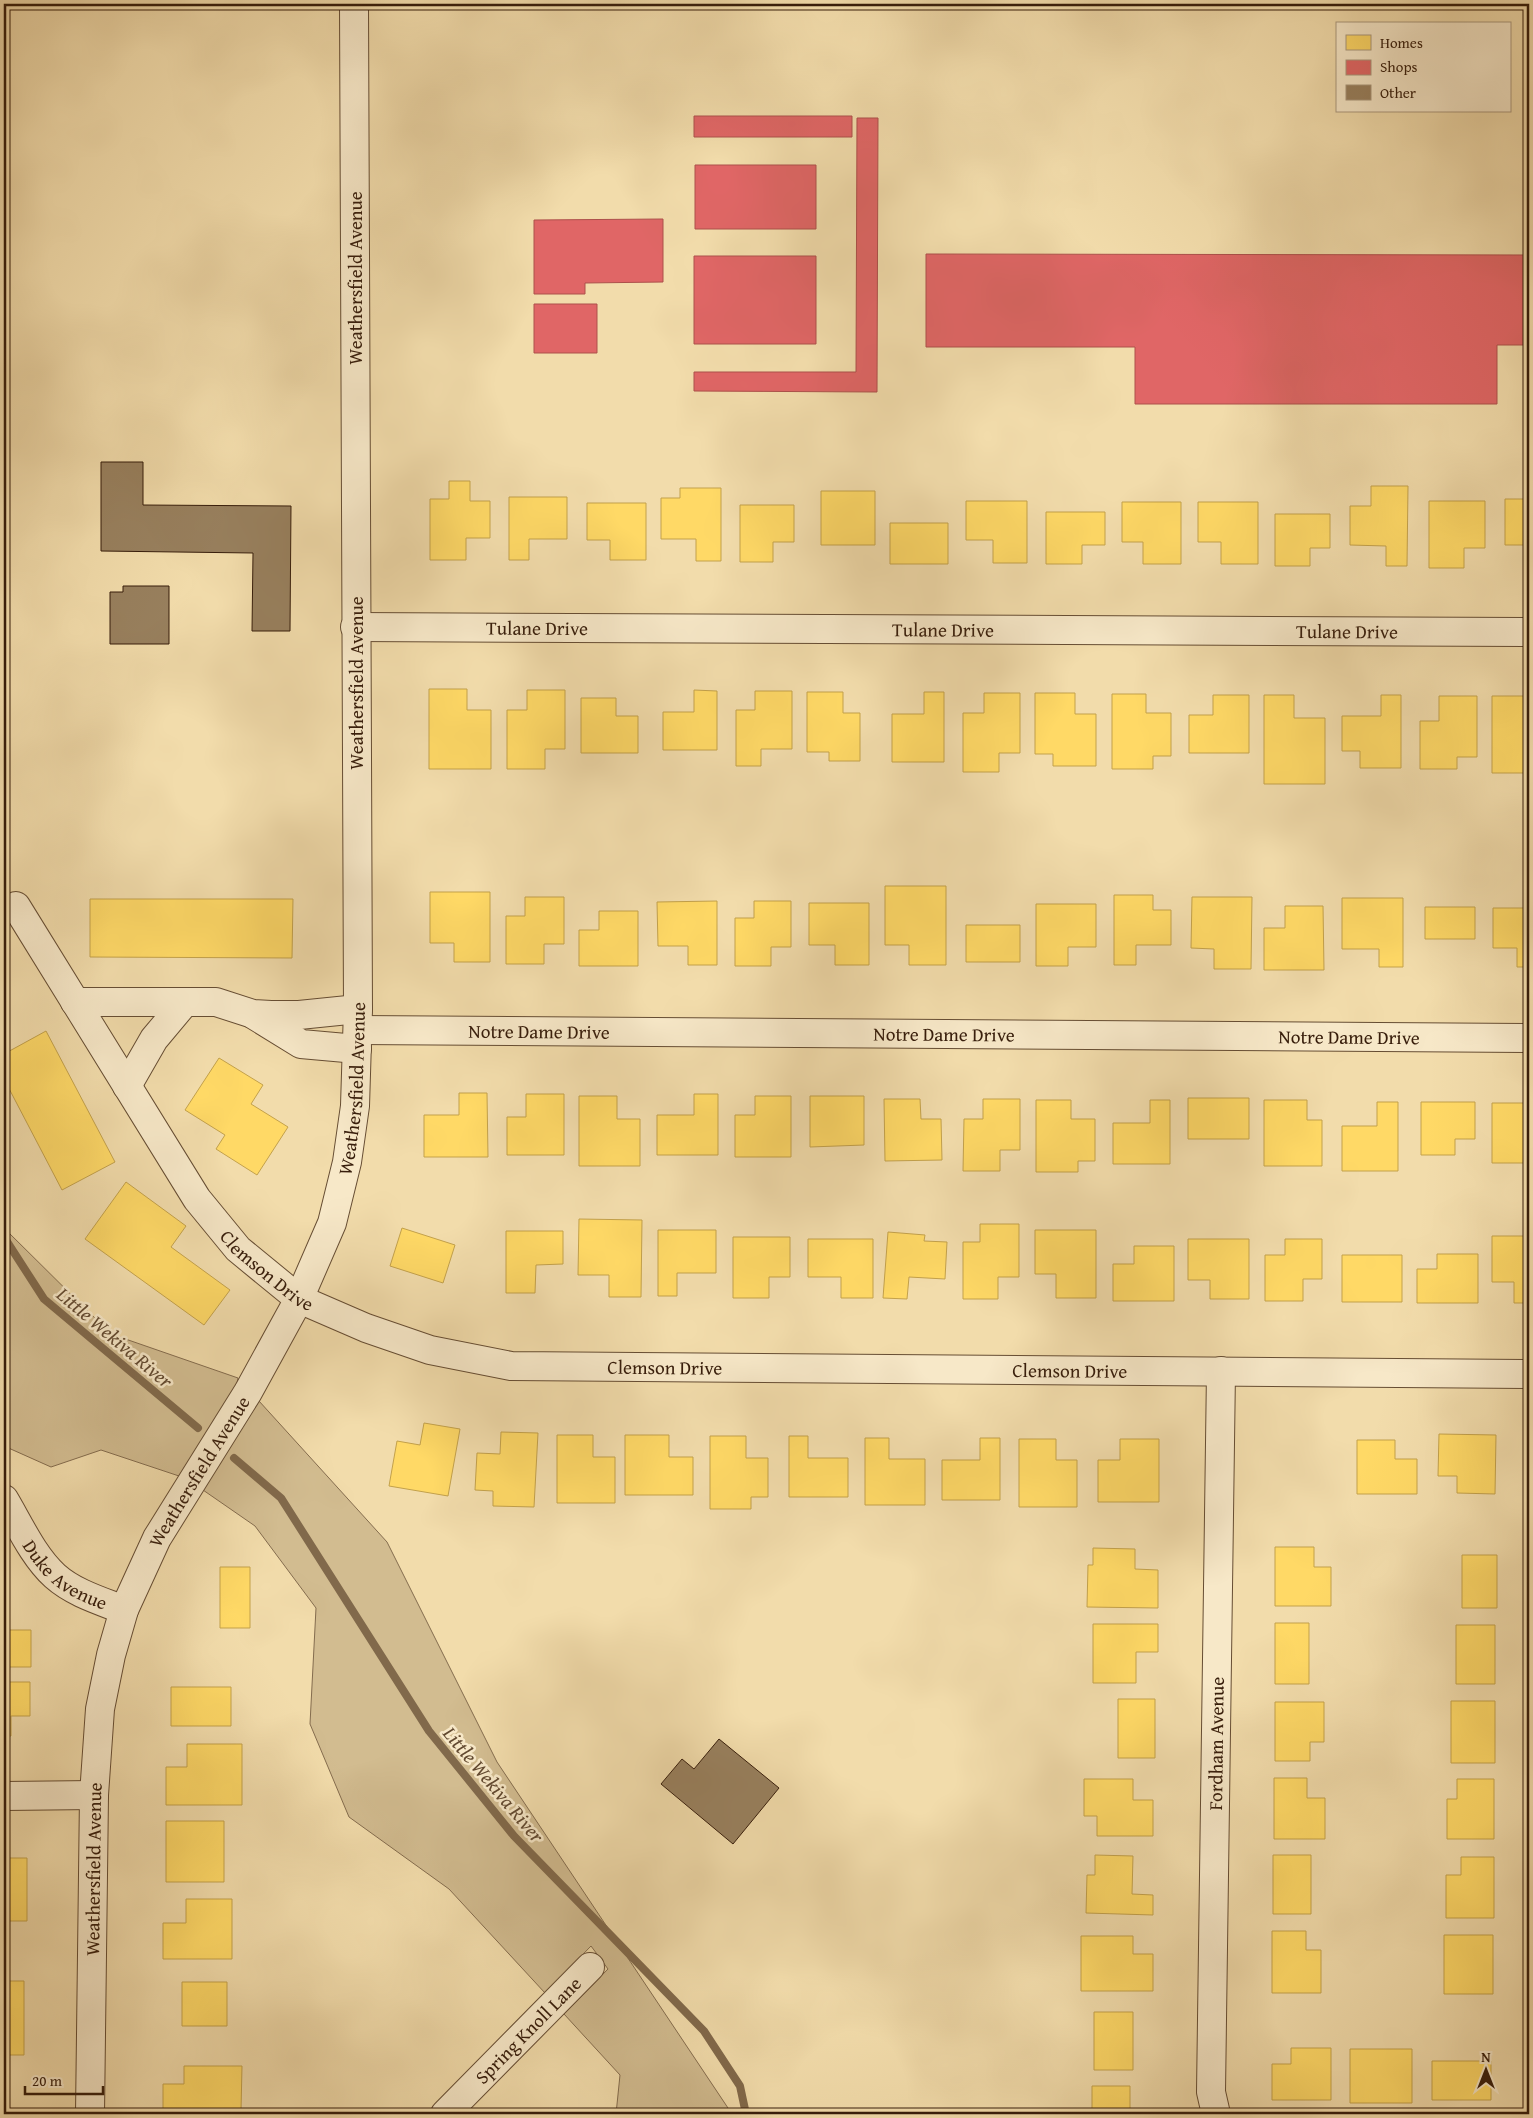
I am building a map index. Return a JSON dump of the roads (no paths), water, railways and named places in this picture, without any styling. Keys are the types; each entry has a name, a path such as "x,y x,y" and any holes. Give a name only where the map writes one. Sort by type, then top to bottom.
{"street":[{"name":"Weathersfield Avenue","path":"90,2114 94,1795 100,1709 111,1654 124,1610 157,1538 248,1392 299,1300 332,1223 347,1162 355,1106 358,1029 354,4"},
{"name":"Tulane Drive","path":"355,627 1529,632"},
{"name":"Clemson Drive","path":"16,906 196,1199 238,1248 299,1300 366,1328 430,1350 511,1366 1529,1374"},
{"name":"Notre Dame Drive","path":"75,1002 216,1002 252,1014 301,1044 358,1029"},
{"path":"127,1086 154,1040 185,1002"},
{"name":"Notre Dame Drive","path":"252,1014 299,1015 358,1029 1529,1038"},
{"name":"Fordham Avenue","path":"1216,2114 1211,2092 1220,1371"},
{"name":"Duke Avenue","path":"4,1499 37,1554 55,1576 79,1592 124,1610"},
{"path":"4,1796 94,1795"},
{"name":"Spring Knoll Lane","path":"446,2114 590,1967"}],"waterway":[{"name":"Little Wekiva River","path":"4,1237 44,1299 198,1428"},
{"name":"Little Wekiva River","path":"234,1458 281,1498 429,1731 514,1836 704,2031 740,2086 746,2114"}]}
